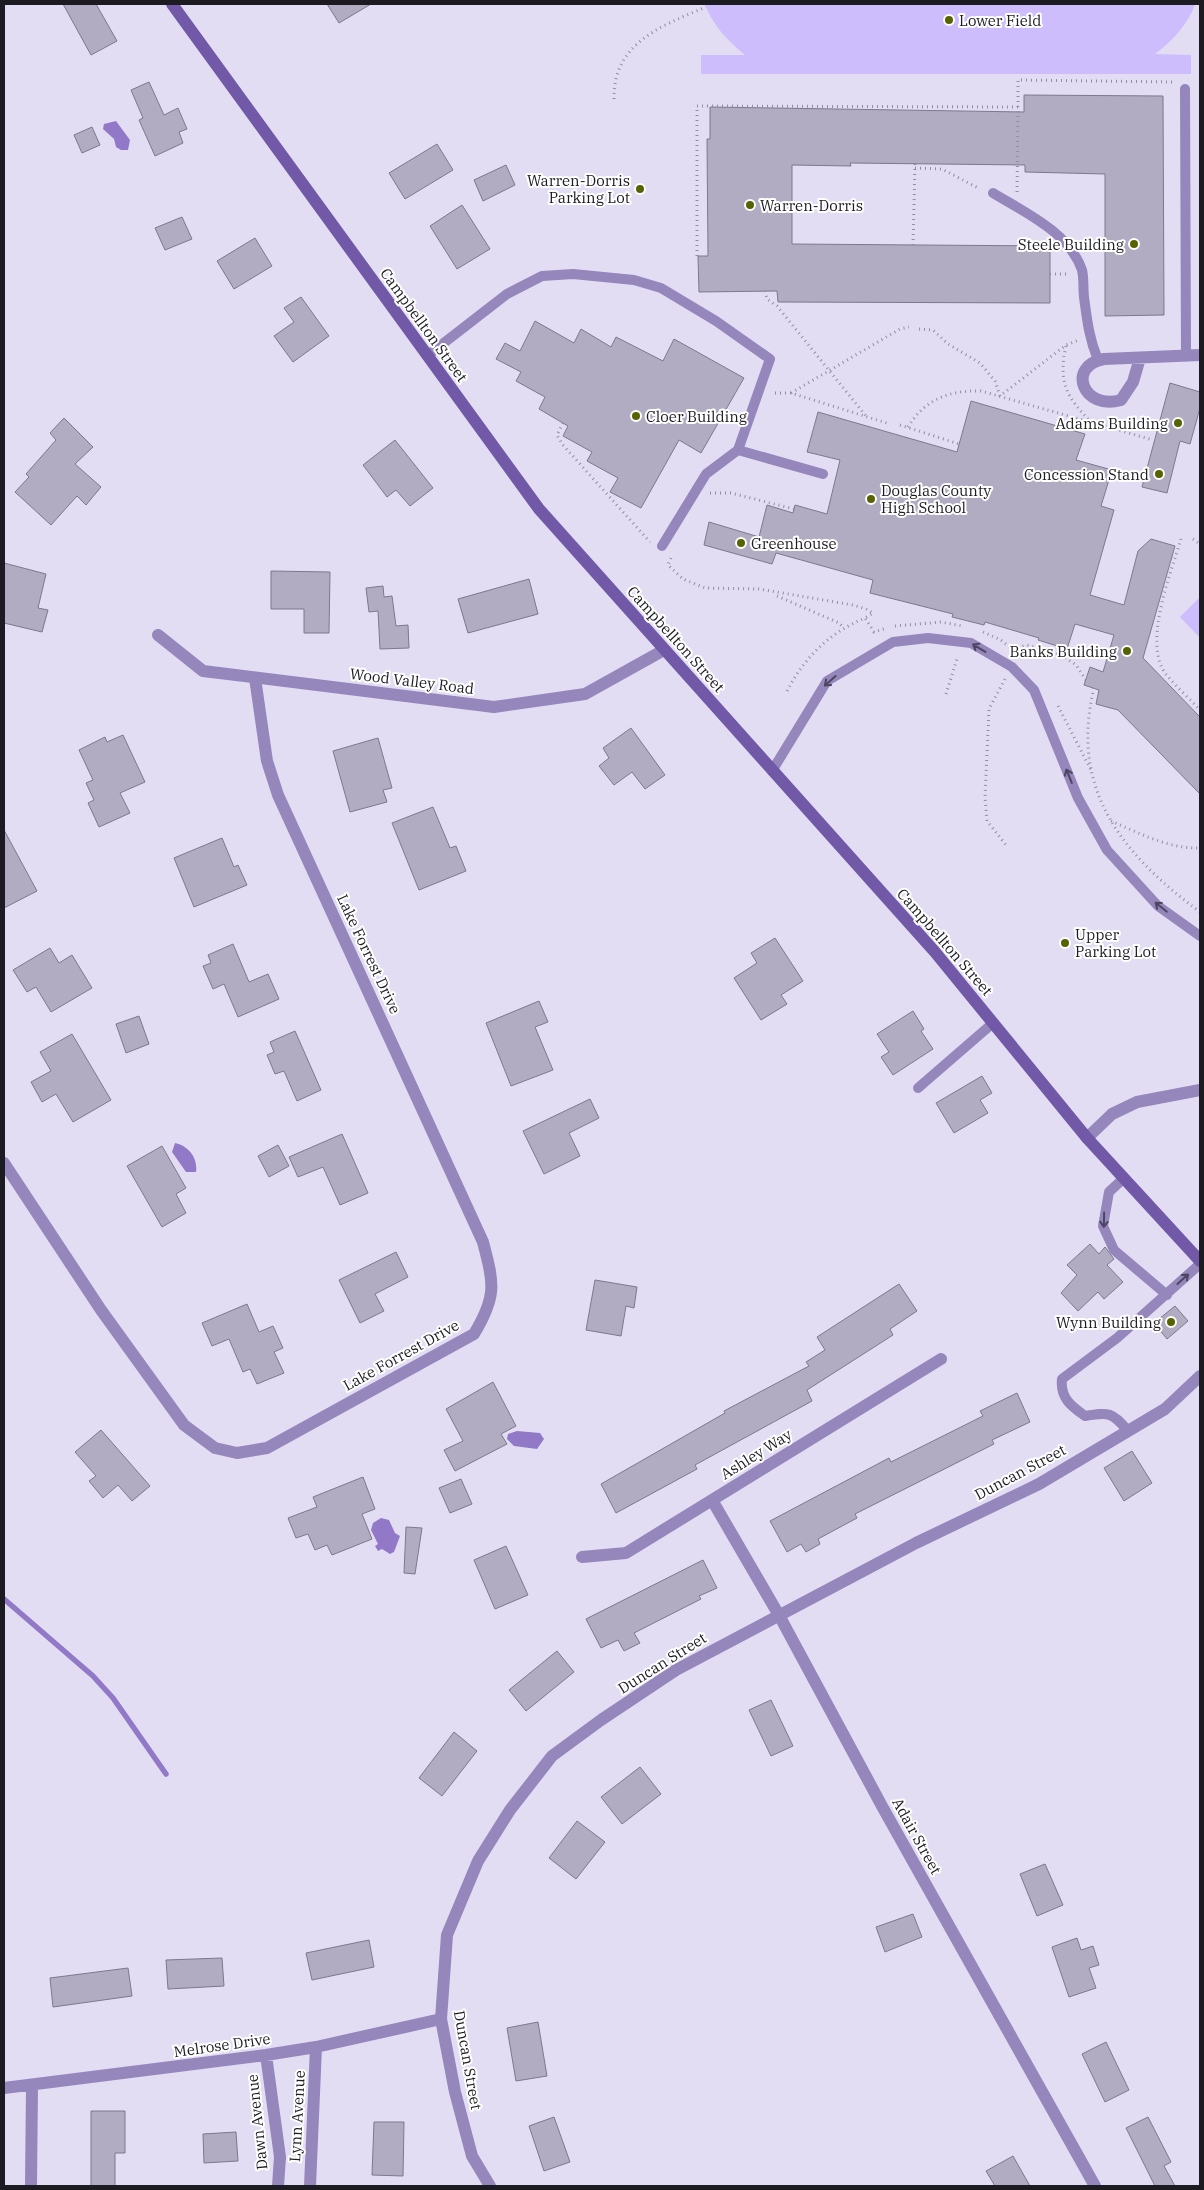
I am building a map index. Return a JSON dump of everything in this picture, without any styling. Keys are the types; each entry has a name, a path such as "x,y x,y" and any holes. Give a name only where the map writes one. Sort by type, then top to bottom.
{"main road":[{"name":"Campbellton Street","path":"172,4 539,510 934,952 1087,1138 1200,1262"}],"street":[{"path":"1140,358 1127,393 1121,400 1103,403 1091,397 1082,377 1084,369 1092,362 1098,360 1200,355"},
{"name":"Wood Valley Road","path":"158,635 203,671 494,707 585,694 664,650"},
{"name":"Lake Forrest Drive","path":"4,1163 101,1310 184,1425 215,1448 237,1453 267,1448 474,1334 488,1311 493,1279 483,1242 278,794 267,760 258,710 255,678"},
{"path":"1087,1138 1112,1114 1137,1102 1200,1090"},
{"name":"Ashley Way","path":"582,1557 626,1553 941,1359"},
{"name":"Duncan Street","path":"490,2186 472,2156 455,2092 442,2019 447,1935 478,1861 510,1810 552,1756 601,1720 676,1670 732,1639 780,1617 916,1543 1039,1484 1165,1409 1200,1376"},
{"name":"Adair Street","path":"712,1500 780,1617 883,1808 1095,2186"},
{"name":"Melrose Drive","path":"4,2088 266,2056 442,2019"},
{"name":"Lynn Avenue","path":"310,2186 316,2047"},
{"name":"Dawn Avenue","path":"266,2056 280,2157 278,2186"},
{"path":"30,2186 32,2086"}],"lane":[{"path":"1185,89 1186,356"},
{"path":"993,193 1017,207 1058,236 1082,270 1088,336 1098,360"},
{"path":"427,356 507,294 542,276 573,274 634,280 661,288 716,321 770,359 738,450 706,474 657,545"},
{"path":"738,450 823,474"},
{"path":"772,771 827,681 893,642 928,638 971,643 1012,667 1034,690 1078,798 1106,850 1158,906 1200,936"},
{"path":"918,1088 992,1023"},
{"path":"1124,1178 1109,1192 1102,1226 1114,1250 1167,1295"},
{"path":"1128,1431 1114,1416 1104,1413 1085,1416 1068,1404 1061,1389 1062,1379 1117,1338 1167,1295 1200,1262"}],"path":[{"path":"614,99 614,84 622,61 635,45 658,28 706,7"},
{"path":"1017,207 1018,80 1185,83 1185,89"},
{"path":"697,256 697,106 1018,107"},
{"path":"914,245 915,165 942,169 973,187 993,193"},
{"path":"765,291 767,299 777,306 866,416"},
{"path":"791,393 828,369 900,329 908,327"},
{"path":"919,329 933,330 948,344 980,363 992,376 1000,396"},
{"path":"1000,396 1066,345 1088,336"},
{"path":"908,427 916,413 947,394 962,390 981,391 1153,440"},
{"path":"775,393 791,393 890,424"},
{"path":"563,423 557,436 562,444 657,545"},
{"path":"900,425 960,444"},
{"path":"704,498 710,493 725,492 794,509"},
{"path":"1181,539 1155,643 1159,661 1165,673 1200,710"},
{"path":"1192,539 1200,544"},
{"path":"673,554 668,565 683,579 698,586 759,589 866,609 873,613 844,628 808,658 797,671 787,691"},
{"path":"770,592 840,623 844,628"},
{"path":"865,618 874,632 903,624 924,622 941,622 970,627"},
{"path":"979,630 1001,640 1019,655 990,709 986,755 987,821 1006,845"},
{"path":"1013,649 1027,645 1061,655 1076,664 1086,680"},
{"path":"946,694 958,656"},
{"path":"1094,688 1088,728 1092,772 1099,798 1110,821 1126,844 1146,865 1200,912"},
{"path":"1057,704 1092,772"},
{"path":"1110,821 1160,841 1189,848 1200,848"}],"shaded area":[{"path":"705,4 1195,4 1179,32 1155,54 1191,55 1191,74 701,74 701,55 745,55 721,32"},
{"path":"116,121 130,140 128,150 121,150 116,147 114,139 103,129 104,124"},
{"path":"1200,597 1200,638 1180,617"},
{"path":"175,1143 192,1153 196,1162 196,1172 186,1172 172,1152"},
{"path":"517,1431 540,1433 544,1439 537,1449 514,1446 507,1439 508,1434"},
{"path":"381,1518 389,1520 395,1533 400,1536 394,1552 390,1554 382,1549 378,1551 375,1546 378,1544 371,1530 373,1523"}],"building":[{"path":"63,4 96,4 117,41 91,55"},
{"path":"327,4 371,4 339,23"},
{"path":"149,82 164,115 178,108 187,129 179,132 183,143 155,156 139,120 143,118 131,90"},
{"name":"Warren-Dorris","path":"1024,95 1163,96 1164,315 1105,316 1105,174 1025,172 1025,165 850,163 851,166 792,165 792,244 1050,246 1050,303 778,302 777,291 699,292 698,256 708,256 707,139 710,139 710,107 1024,112"},
{"path":"92,127 100,145 82,153 74,135"},
{"path":"437,144 453,170 405,199 389,173"},
{"path":"506,165 515,185 483,201 474,180"},
{"path":"462,205 490,249 457,269 430,226"},
{"path":"182,217 192,239 165,250 155,228"},
{"path":"255,238 272,266 234,289 217,261"},
{"path":"301,297 329,336 293,362 274,336 294,322 284,308"},
{"name":"Cloer Building","path":"535,321 574,343 581,329 611,347 616,337 663,361 674,339 744,378 701,453 679,440 641,508 610,492 618,478 587,461 592,452 563,436 568,426 539,409 545,397 516,381 521,372 496,359 505,343 520,351"},
{"path":"1170,383 1200,392 1200,408 1190,444 1180,441 1167,493 1142,487"},
{"path":"971,401 1085,434 1076,460 1112,470 1101,506 1114,510 1090,595 1124,605 1138,551 1151,539 1175,546 1143,658 1200,717 1200,794 1118,710 1096,704 1099,690 1084,685 1090,667 1103,672 1114,635 1075,624 1067,649 1038,640 1039,638 985,622 984,625 952,617 953,614 870,593 873,580 776,553 772,564 704,545 709,522 759,537 767,505 793,513 795,505 827,514 840,460 807,452 818,412 957,452"},
{"path":"64,418 93,447 75,464 101,487 86,505 77,496 51,525 15,492 29,477 26,474 56,440 50,433"},
{"path":"395,440 433,488 410,506 396,490 387,497 363,465"},
{"path":"4,563 46,574 38,608 48,610 42,632 4,623"},
{"path":"271,571 330,572 329,633 304,633 304,609 271,609"},
{"path":"529,579 538,614 468,633 458,599"},
{"path":"383,586 384,597 392,596 396,626 408,625 409,648 380,649 378,611 369,612 366,588"},
{"path":"631,728 665,775 645,789 632,772 614,785 599,766 609,758 603,748"},
{"path":"123,735 145,782 120,793 130,813 99,827 88,803 94,800 86,783 93,780 79,750 105,737 107,742"},
{"path":"378,738 392,788 383,790 387,802 350,812 333,751"},
{"path":"433,807 450,848 456,846 466,871 419,890 392,823"},
{"path":"4,830 37,891 4,908"},
{"path":"222,838 234,867 238,865 247,885 194,907 174,858"},
{"path":"775,938 803,981 781,995 787,1004 761,1020 734,978 757,963 751,953"},
{"path":"233,944 249,982 268,974 279,999 238,1017 224,984 213,989 203,966 211,963 208,955"},
{"path":"50,948 59,963 72,955 92,988 51,1012 36,987 27,992 13,970"},
{"path":"539,1001 548,1022 535,1027 553,1070 511,1086 486,1023"},
{"path":"913,1011 924,1029 921,1031 933,1049 893,1075 881,1057 889,1052 877,1034"},
{"path":"139,1016 149,1044 126,1053 116,1024"},
{"path":"295,1031 321,1090 297,1101 284,1071 275,1074 267,1055 274,1052 270,1042"},
{"path":"72,1034 111,1100 73,1122 56,1094 42,1102 31,1082 51,1071 40,1052"},
{"path":"982,1076 992,1093 980,1100 988,1113 954,1133 936,1103"},
{"path":"590,1099 599,1118 569,1133 580,1156 544,1174 523,1131"},
{"path":"342,1134 368,1193 340,1205 323,1167 298,1177 289,1157"},
{"path":"278,1145 289,1166 269,1177 258,1156"},
{"path":"162,1146 186,1188 176,1194 186,1213 162,1227 127,1166"},
{"path":"1090,1244 1099,1254 1105,1247 1114,1259 1107,1265 1123,1282 1104,1299 1098,1292 1078,1311 1061,1293 1077,1275 1067,1265"},
{"path":"396,1252 408,1277 375,1294 384,1311 360,1323 339,1280"},
{"path":"595,1280 637,1287 634,1308 626,1306 621,1336 586,1330"},
{"path":"899,1284 917,1311 890,1329 893,1335 807,1390 812,1401 695,1465 697,1469 616,1513 601,1484 725,1413 724,1411 809,1366 806,1362 825,1350 817,1337"},
{"path":"247,1304 259,1332 273,1326 283,1348 274,1352 284,1373 257,1384 250,1369 243,1372 229,1339 212,1346 202,1323"},
{"name":"Wynn Building","path":"1175,1306 1188,1321 1167,1339 1154,1323"},
{"path":"493,1382 516,1426 501,1434 507,1444 455,1471 444,1450 463,1441 446,1409"},
{"path":"1017,1393 1030,1422 992,1440 994,1444 855,1514 857,1518 818,1539 820,1544 806,1552 801,1544 787,1552 770,1521 889,1458 891,1462 983,1416 980,1411"},
{"path":"101,1430 150,1486 132,1501 118,1485 103,1498 89,1481 96,1476 75,1452"},
{"path":"1132,1451 1152,1483 1124,1501 1104,1468"},
{"path":"363,1477 375,1509 362,1514 372,1539 332,1555 327,1545 315,1550 308,1534 296,1538 288,1518 317,1507 313,1497"},
{"path":"461,1479 472,1504 450,1513 439,1488"},
{"path":"406,1527 422,1528 415,1574 404,1573"},
{"path":"506,1546 528,1595 495,1609 474,1560"},
{"path":"703,1560 717,1588 699,1596 701,1599 634,1633 640,1643 624,1651 618,1640 601,1648 586,1619"},
{"path":"557,1651 574,1672 526,1711 509,1690"},
{"path":"771,1700 793,1746 771,1756 749,1710"},
{"path":"454,1732 477,1751 442,1796 419,1778"},
{"path":"640,1767 661,1794 622,1824 601,1797"},
{"path":"577,1821 605,1842 576,1879 549,1858"},
{"path":"1045,1864 1063,1905 1037,1916 1020,1874"},
{"path":"913,1914 922,1937 885,1952 876,1927"},
{"path":"1077,1938 1081,1950 1093,1946 1099,1965 1089,1968 1096,1988 1069,1997 1052,1947"},
{"path":"369,1940 374,1967 312,1980 306,1953"},
{"path":"222,1958 224,1986 168,1989 166,1960"},
{"path":"128,1968 132,1996 53,2007 50,1978"},
{"path":"538,2022 547,2076 516,2081 507,2028"},
{"path":"1106,2042 1129,2090 1105,2102 1082,2054"},
{"path":"91,2111 125,2111 125,2153 115,2153 115,2186 91,2186"},
{"path":"554,2117 570,2162 544,2171 529,2126"},
{"path":"1148,2117 1171,2162 1164,2166 1175,2186 1155,2186 1126,2128"},
{"path":"374,2122 404,2122 403,2176 372,2175"},
{"path":"236,2132 238,2161 204,2163 203,2134"},
{"path":"1013,2156 1030,2186 995,2186 986,2171"}],"waterway":[{"path":"4,1599 93,1676 113,1698 166,1774"}],"place":[{"name":"Lower Field","path":"949,20"},
{"name":"Warren-Dorris Parking Lot","path":"640,189"},
{"name":"Warren-Dorris","path":"750,205"},
{"name":"Steele Building","path":"1134,244"},
{"name":"Cloer Building","path":"636,416"},
{"name":"Adams Building","path":"1178,423"},
{"name":"Concession Stand","path":"1159,474"},
{"name":"Douglas County High School","path":"871,499"},
{"name":"Greenhouse","path":"741,543"},
{"name":"Banks Building","path":"1127,651"},
{"name":"Upper Parking Lot","path":"1065,943"},
{"name":"Wynn Building","path":"1171,1322"}]}
